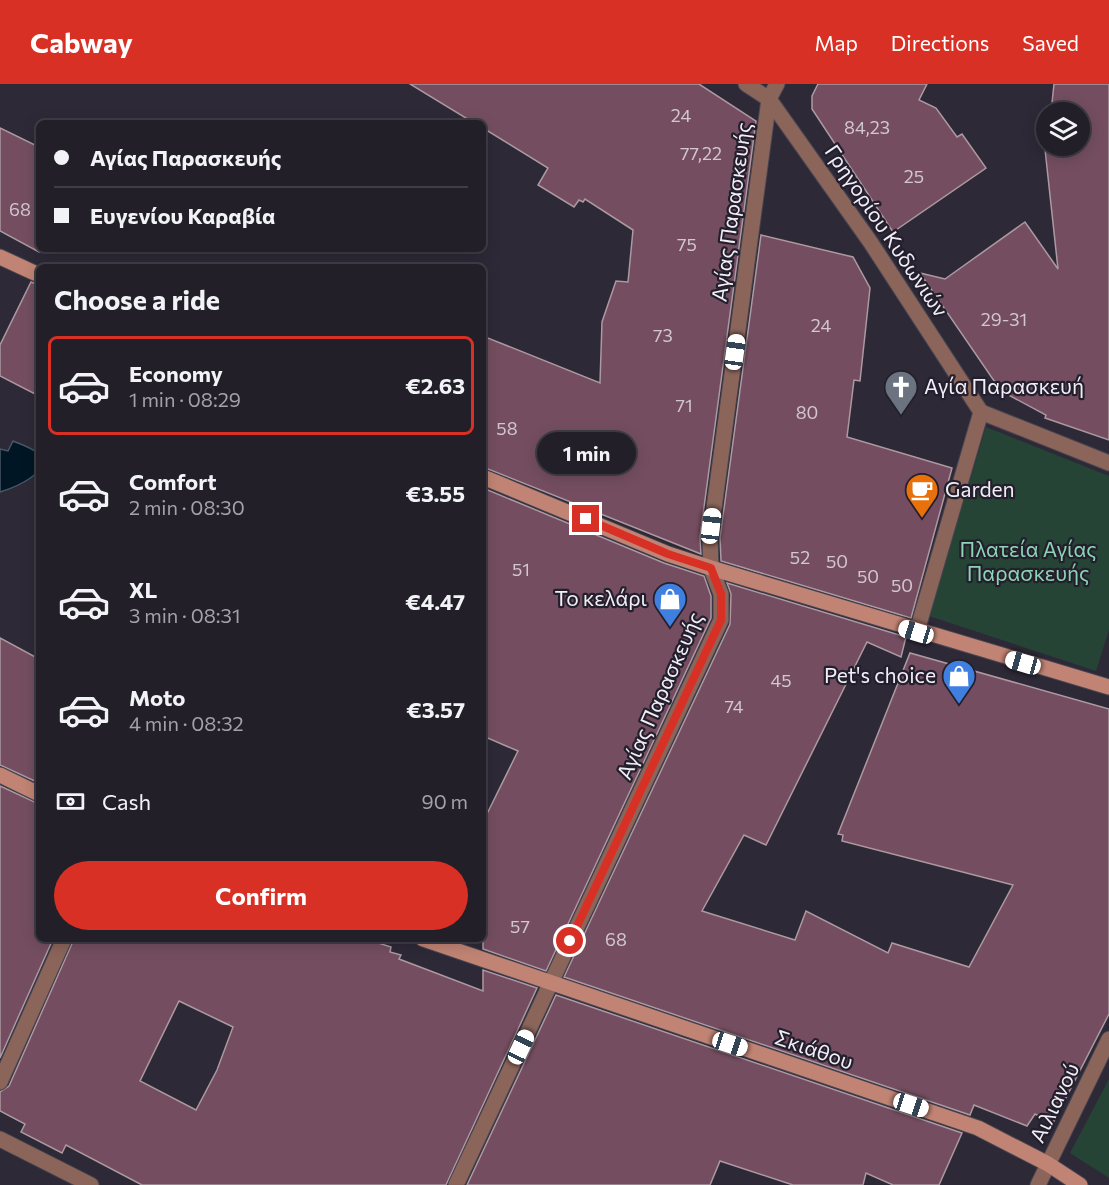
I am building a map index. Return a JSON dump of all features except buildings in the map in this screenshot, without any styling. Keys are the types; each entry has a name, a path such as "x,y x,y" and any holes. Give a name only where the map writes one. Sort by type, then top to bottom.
{"street":[{"name":"Γρηγορίου Κυδωνιών","path":"746,84 769,99 871,243 981,412"},
{"name":"Αγίας Παρασκευής","path":"456,1185 721,620 721,594 711,568 710,538 769,99 777,84"},
{"path":"0,257 36,274"},
{"path":"916,632 981,412 1109,463"},
{"path":"486,478 668,554 916,632 1109,687"},
{"path":"0,775 36,793"},
{"path":"0,1082 63,942"},
{"name":"Σκιάθου","path":"432,942 978,1128 1048,1164 1080,1185"},
{"name":"Αιλιανού","path":"1038,1185 1109,1040"},
{"path":"0,1139 91,1185"}],"green space":[{"name":"Πλατεία Αγίας Παρασκευής","path":"986,427 1109,476 1109,630 1096,671 929,616"},
{"path":"1109,1079 1109,1178 1070,1153"}],"water":[{"path":"13,441 36,452 36,473 22,483 0,492 0,449 8,451"}],"place":[{"name":"Αγία Παρασκευή","path":"901,416"},
{"name":"Garden","path":"922,519"},
{"name":"Το κελάρι","path":"670,628"},
{"name":"Pet's choice","path":"959,705"}],"route":[{"path":"570,941 721,620 721,594 711,568 668,554 586,519"}]}
